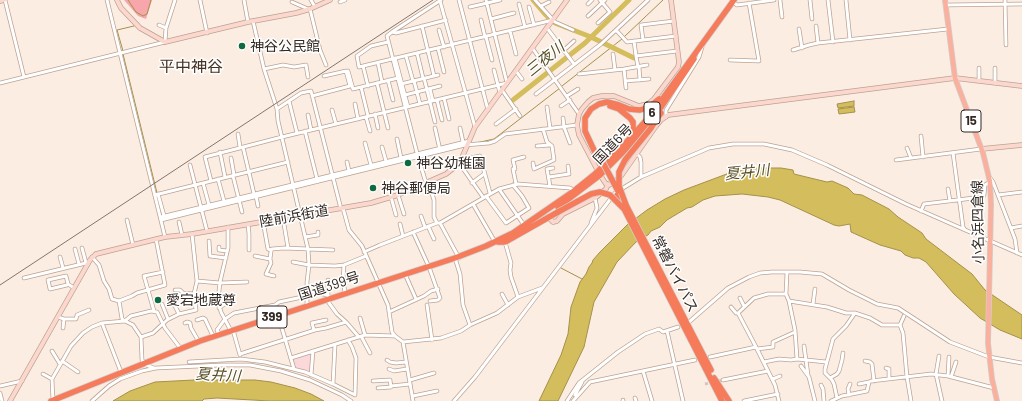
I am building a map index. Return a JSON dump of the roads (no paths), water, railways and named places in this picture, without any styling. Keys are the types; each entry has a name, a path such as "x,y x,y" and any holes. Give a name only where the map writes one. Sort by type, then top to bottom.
{"highway":[{"name":"国道6号","path":"598,173 650,116 733,1"},
{"name":"国道6号","path":"598,173 625,150 641,132 682,78 700,48"},
{"name":"6","path":"600,160 585,131 585,118 591,109 599,104 607,102 636,110 649,107 658,99 686,62 700,48"},
{"name":"6","path":"624,207 619,186 619,172 625,160 670,99 682,78"},
{"name":"6","path":"600,160 590,136 588,122 594,111 601,107 610,106 619,109 630,118 634,126 631,134 607,162"},
{"name":"常磐バイパス","path":"600,160 727,401"},
{"name":"国道399号","path":"52,401 216,335 307,306 328,297 379,283 457,258 495,242 525,226 598,173"},
{"name":"国道399号","path":"525,226 533,224 565,203 598,173"},
{"name":"6","path":"505,242 591,194 600,192 610,195 624,207"},
{"path":"495,242 505,242"},
{"name":"常磐バイパス","path":"682,318 698,360 721,401"}],"main road":[{"name":"小名浜四倉線","path":"945,3 955,78 981,149 990,182 988,331 989,355 997,401"}],"street":[{"path":"0,1 5,0 24,77"},
{"path":"107,0 157,194 165,237"},
{"path":"117,0 121,8 140,28 165,42"},
{"path":"165,42 166,28 175,0"},
{"path":"200,0 207,33"},
{"path":"244,0 248,22"},
{"path":"311,0 315,7"},
{"path":"0,83 248,22 273,18 309,9 330,0"},
{"path":"340,2 345,0"},
{"path":"470,325 463,305 457,258 439,223 434,217 434,200 429,185 426,183 401,84 387,36 441,0 475,128"},
{"path":"459,0 488,110"},
{"path":"470,8 487,2 500,0"},
{"path":"535,0 553,20 573,30"},
{"name":"陸前浜街道","path":"92,257 99,253 165,237 192,234 371,203 391,198 446,174 460,162 466,143 475,128 567,0"},
{"path":"588,4 592,0"},
{"path":"536,94 601,44 648,0"},
{"path":"608,184 598,173 581,139 577,125 579,114 584,106 594,98 605,95 614,96 639,106 648,104 654,99 678,67 679,62 672,0"},
{"path":"733,1 737,5 774,0"},
{"path":"780,0 782,17"},
{"path":"810,0 812,19"},
{"path":"828,0 833,42"},
{"path":"846,0 850,40"},
{"path":"588,16 602,1 610,12 598,22"},
{"path":"292,2 309,9"},
{"path":"211,181 205,157 220,152 507,83 487,2"},
{"path":"541,6 549,2"},
{"path":"1005,2 1006,44"},
{"path":"945,3 1005,2 1022,4"},
{"path":"730,60 759,60 750,3"},
{"path":"519,4 525,27"},
{"path":"529,7 534,25"},
{"path":"309,9 320,50 326,65"},
{"path":"491,19 514,13"},
{"path":"392,32 446,20"},
{"path":"481,20 492,60"},
{"path":"388,42 371,46 357,56 359,67 553,20"},
{"path":"253,21 264,70 277,109 278,121 308,249 309,265 307,306"},
{"path":"643,40 641,25 674,21"},
{"path":"159,25 166,28"},
{"path":"422,26 434,76"},
{"path":"816,26 818,44"},
{"path":"547,28 574,64"},
{"path":"793,50 818,44 948,28"},
{"path":"799,29 802,48"},
{"path":"440,30 444,46"},
{"path":"616,30 627,42 676,36"},
{"path":"510,31 516,54"},
{"path":"564,50 574,41"},
{"path":"634,42 640,80"},
{"path":"489,49 498,47"},
{"path":"438,48 444,72"},
{"path":"533,48 579,114"},
{"path":"666,117 666,110 699,57 700,48"},
{"path":"636,56 677,51"},
{"path":"417,53 424,78 442,120"},
{"path":"613,54 615,70"},
{"path":"406,56 420,104"},
{"path":"394,59 398,78 405,95 407,107"},
{"path":"378,62 382,82"},
{"path":"264,70 283,65 294,67 306,65 308,77"},
{"path":"579,74 647,65"},
{"path":"363,66 368,86"},
{"path":"979,68 979,81"},
{"path":"995,68 995,83"},
{"path":"624,69 626,88"},
{"path":"494,70 501,92 516,109 520,116"},
{"path":"348,71 353,89 398,78"},
{"path":"324,76 348,71"},
{"path":"312,96 350,86 348,71"},
{"path":"516,71 522,79"},
{"path":"401,84 438,75"},
{"path":"550,218 553,222 557,221 563,214 595,198 606,189 608,184 613,183 621,176 661,120 674,114 955,78 1022,86"},
{"path":"625,81 649,79"},
{"path":"388,80 393,100"},
{"path":"376,83 388,128"},
{"path":"405,95 440,86"},
{"path":"361,87 370,131"},
{"path":"567,96 578,88"},
{"path":"277,109 301,93 311,91 349,230 362,246 379,283 388,305 392,332 403,342 432,340 461,331 470,325 492,316 518,297 543,287"},
{"path":"444,98 449,119"},
{"path":"561,106 570,100"},
{"path":"289,101 297,133"},
{"path":"433,101 436,122"},
{"path":"354,104 358,118"},
{"path":"547,107 550,128"},
{"path":"496,124 516,109"},
{"path":"332,110 336,124"},
{"path":"375,114 378,128"},
{"path":"308,115 311,130"},
{"path":"563,118 564,127 570,143"},
{"path":"162,218 466,143 493,141 505,134 577,125"},
{"path":"435,128 440,150"},
{"path":"460,128 466,143"},
{"path":"533,163 534,169 554,160 550,145 547,142 543,129"},
{"path":"305,131 317,179"},
{"path":"238,134 258,206"},
{"path":"921,136 923,157"},
{"path":"397,139 401,158"},
{"path":"366,142 371,165"},
{"path":"454,401 475,377 617,191 641,178 709,148 733,144 764,144 792,150 821,162 921,211 1020,254"},
{"path":"896,160 1022,144"},
{"path":"537,146 550,145"},
{"path":"382,146 386,161"},
{"path":"908,148 911,158"},
{"path":"220,152 225,178"},
{"path":"953,153 963,227 966,231"},
{"path":"637,154 640,157 641,162 641,178"},
{"path":"294,186 386,161 418,155"},
{"path":"490,194 480,156 460,162 472,183 506,223 529,208 515,185 513,170 515,169 513,160 524,157"},
{"path":"231,158 242,212"},
{"path":"157,194 288,162"},
{"path":"347,162 349,171"},
{"path":"190,165 207,231"},
{"path":"549,177 569,174 568,166"},
{"path":"550,186 547,169 553,168"},
{"path":"472,183 484,174"},
{"path":"989,177 993,182 1020,254"},
{"path":"218,179 224,201"},
{"path":"921,211 924,204 982,197 984,195 985,185 990,182"},
{"path":"203,183 209,205"},
{"path":"293,262 309,265 344,265 403,236 427,226 439,223 499,189 515,185 570,188 574,191"},
{"path":"499,189 525,226"},
{"path":"948,189 950,201"},
{"path":"998,195 1022,192"},
{"path":"398,195 404,214"},
{"path":"391,198 396,215"},
{"path":"589,227 598,208 595,198"},
{"path":"201,208 224,201 239,199"},
{"path":"472,204 495,242"},
{"path":"421,216 434,239"},
{"path":"283,218 288,248"},
{"path":"127,220 133,245"},
{"path":"263,221 268,249 271,250 271,263 266,274 274,276"},
{"path":"179,222 182,235"},
{"path":"248,224 249,250"},
{"path":"400,224 403,236"},
{"path":"1011,228 1022,226"},
{"path":"228,228 226,258 220,283 219,308 232,330 241,359"},
{"path":"305,237 318,235 318,232"},
{"path":"413,232 438,289 440,299 430,302"},
{"path":"141,337 150,335 168,319 179,314 196,310 194,294 197,281 192,234"},
{"path":"10,401 87,263 92,257 99,266 112,299 119,301 137,293 165,285 156,239"},
{"path":"209,242 210,256 226,258"},
{"path":"505,242 511,263 511,277 518,297"},
{"path":"218,247 219,250 227,251"},
{"path":"82,248 87,263"},
{"path":"271,250 288,248 333,250"},
{"path":"75,249 79,264"},
{"path":"255,256 270,260"},
{"path":"60,257 63,277"},
{"path":"24,278 87,263"},
{"path":"344,265 343,279 345,293"},
{"path":"163,272 144,276 154,311 159,314 163,325 181,349"},
{"path":"787,272 786,294 789,301 795,332 797,359"},
{"path":"689,322 707,308 728,288 760,273 787,272 822,274 877,304 898,308 950,342 989,355 1022,363"},
{"path":"405,274 416,300"},
{"path":"68,284 67,286 50,290 48,280 66,276 68,284 74,288"},
{"path":"328,280 328,297 337,314 362,336"},
{"path":"197,281 220,283 247,282"},
{"path":"389,312 438,289"},
{"path":"813,304 815,289"},
{"path":"175,290 179,290 183,293 194,294"},
{"path":"307,291 328,297"},
{"path":"502,294 508,305"},
{"path":"779,401 773,379 738,313 754,298 765,295 786,294"},
{"path":"216,335 217,330 225,319 237,312 307,296"},
{"path":"740,298 744,306"},
{"path":"119,301 122,318 132,325 141,337 141,354 144,363 146,366 156,368"},
{"path":"789,301 813,304 846,312 855,312 882,325 900,325"},
{"path":"219,308 226,303"},
{"path":"162,304 168,319"},
{"path":"174,304 179,314"},
{"path":"427,305 432,340"},
{"path":"731,307 736,313"},
{"path":"58,317 64,319 76,319 77,316 89,310"},
{"path":"52,401 52,379 71,346 83,333 102,323 125,321 131,316 154,311"},
{"path":"836,398 834,384 825,373 826,362 833,339 846,326 855,312"},
{"path":"278,315 294,368"},
{"path":"904,316 900,325 903,333 906,377 911,401"},
{"path":"197,320 203,318 205,319 216,335"},
{"path":"360,318 362,336 370,353"},
{"path":"63,328 64,319"},
{"path":"314,330 312,323 326,320"},
{"path":"185,323 187,322 190,324 199,342"},
{"path":"240,354 314,330 346,322"},
{"path":"102,323 121,372"},
{"path":"571,400 583,380 610,358 645,334 659,329 663,332 678,327"},
{"path":"667,331 683,401"},
{"path":"710,357 756,348 773,347 772,342 795,332"},
{"path":"291,358 362,336 395,336"},
{"path":"348,340 356,358 356,401"},
{"path":"403,342 413,401"},
{"path":"333,384 335,344"},
{"path":"804,346 808,377 814,401"},
{"path":"52,351 61,362 78,372"},
{"path":"311,375 313,351"},
{"path":"830,378 839,371 842,353"},
{"path":"939,356 936,374 942,401"},
{"path":"949,357 949,377"},
{"path":"189,362 241,359 265,362 294,368 355,395"},
{"path":"764,362 779,359 797,359 826,362"},
{"path":"387,360 396,363 406,362"},
{"path":"571,400 590,382 698,360"},
{"path":"865,361 872,364 874,380"},
{"path":"949,377 956,362"},
{"path":"92,401 108,386 134,373 156,368 215,365 250,365 281,371 310,380 342,395 351,401"},
{"path":"801,366 808,377"},
{"path":"886,368 889,369 889,379"},
{"path":"389,369 394,371 407,369"},
{"path":"643,371 652,401"},
{"path":"723,380 768,371"},
{"path":"378,388 391,387 410,382 434,373"},
{"path":"43,374 52,379"},
{"path":"859,384 874,380 936,374 994,388"},
{"path":"773,379 780,376"},
{"path":"373,382 390,380 391,386"},
{"path":"571,400 583,380"},
{"path":"0,386 22,381"},
{"path":"831,401 836,398 867,391 869,382"},
{"path":"849,395 848,389 850,384"},
{"path":"821,385 823,389 824,401"},
{"path":"413,396 437,391"},
{"path":"0,393 2,401"},
{"path":"744,401 778,394"}],"water":[{"path":"854,101 854,106 838,108 837,104"},
{"path":"854,107 855,112 839,114 838,109"},
{"name":"夏井川","path":"758,168 781,168 793,170 794,174 827,182 832,181 848,188 854,194 862,195 889,209 922,233 926,239 972,274 985,290 1022,315 1022,339 1000,330 980,318 954,294 926,262 919,258 913,258 905,255 901,251 880,245 851,232 850,224 839,226 834,225 780,200 768,197 742,194 715,196 687,208 667,220 660,227 651,231 648,235 636,242 617,262 594,302 584,347 558,401 539,401 561,355 568,334 571,307 580,282 593,260 600,252 627,225 665,199 684,190 732,172"},
{"path":"194,380 255,380 271,382 295,388 324,401 270,401 217,398 204,399 202,401 113,401 130,391 155,382"}],"waterway":[{"path":"128,0 136,12 143,16 147,14 151,0"},
{"name":"三夜川","path":"533,0 550,19"},
{"name":"三夜川","path":"513,100 585,43 629,0"},
{"path":"624,37 663,0"},
{"name":"三夜川","path":"555,23 591,37 634,58"},
{"path":"123,51 117,30 134,26"},
{"path":"562,86 622,39"},
{"path":"123,54 157,193"},
{"path":"476,143 494,139 560,88"},
{"path":"561,268 582,279"}],"tunnel":[{"path":"705,384 723,380"}],"railway":[{"path":"0,285 433,0"}],"place":[{"name":"神谷公民館","path":"242,46"},
{"name":"神谷幼稚園","path":"408,163"},
{"name":"神谷郵便局","path":"373,188"},
{"name":"愛宕地蔵尊","path":"158,300"}],"district":[{"name":"平中神谷","path":"191,67"}]}
